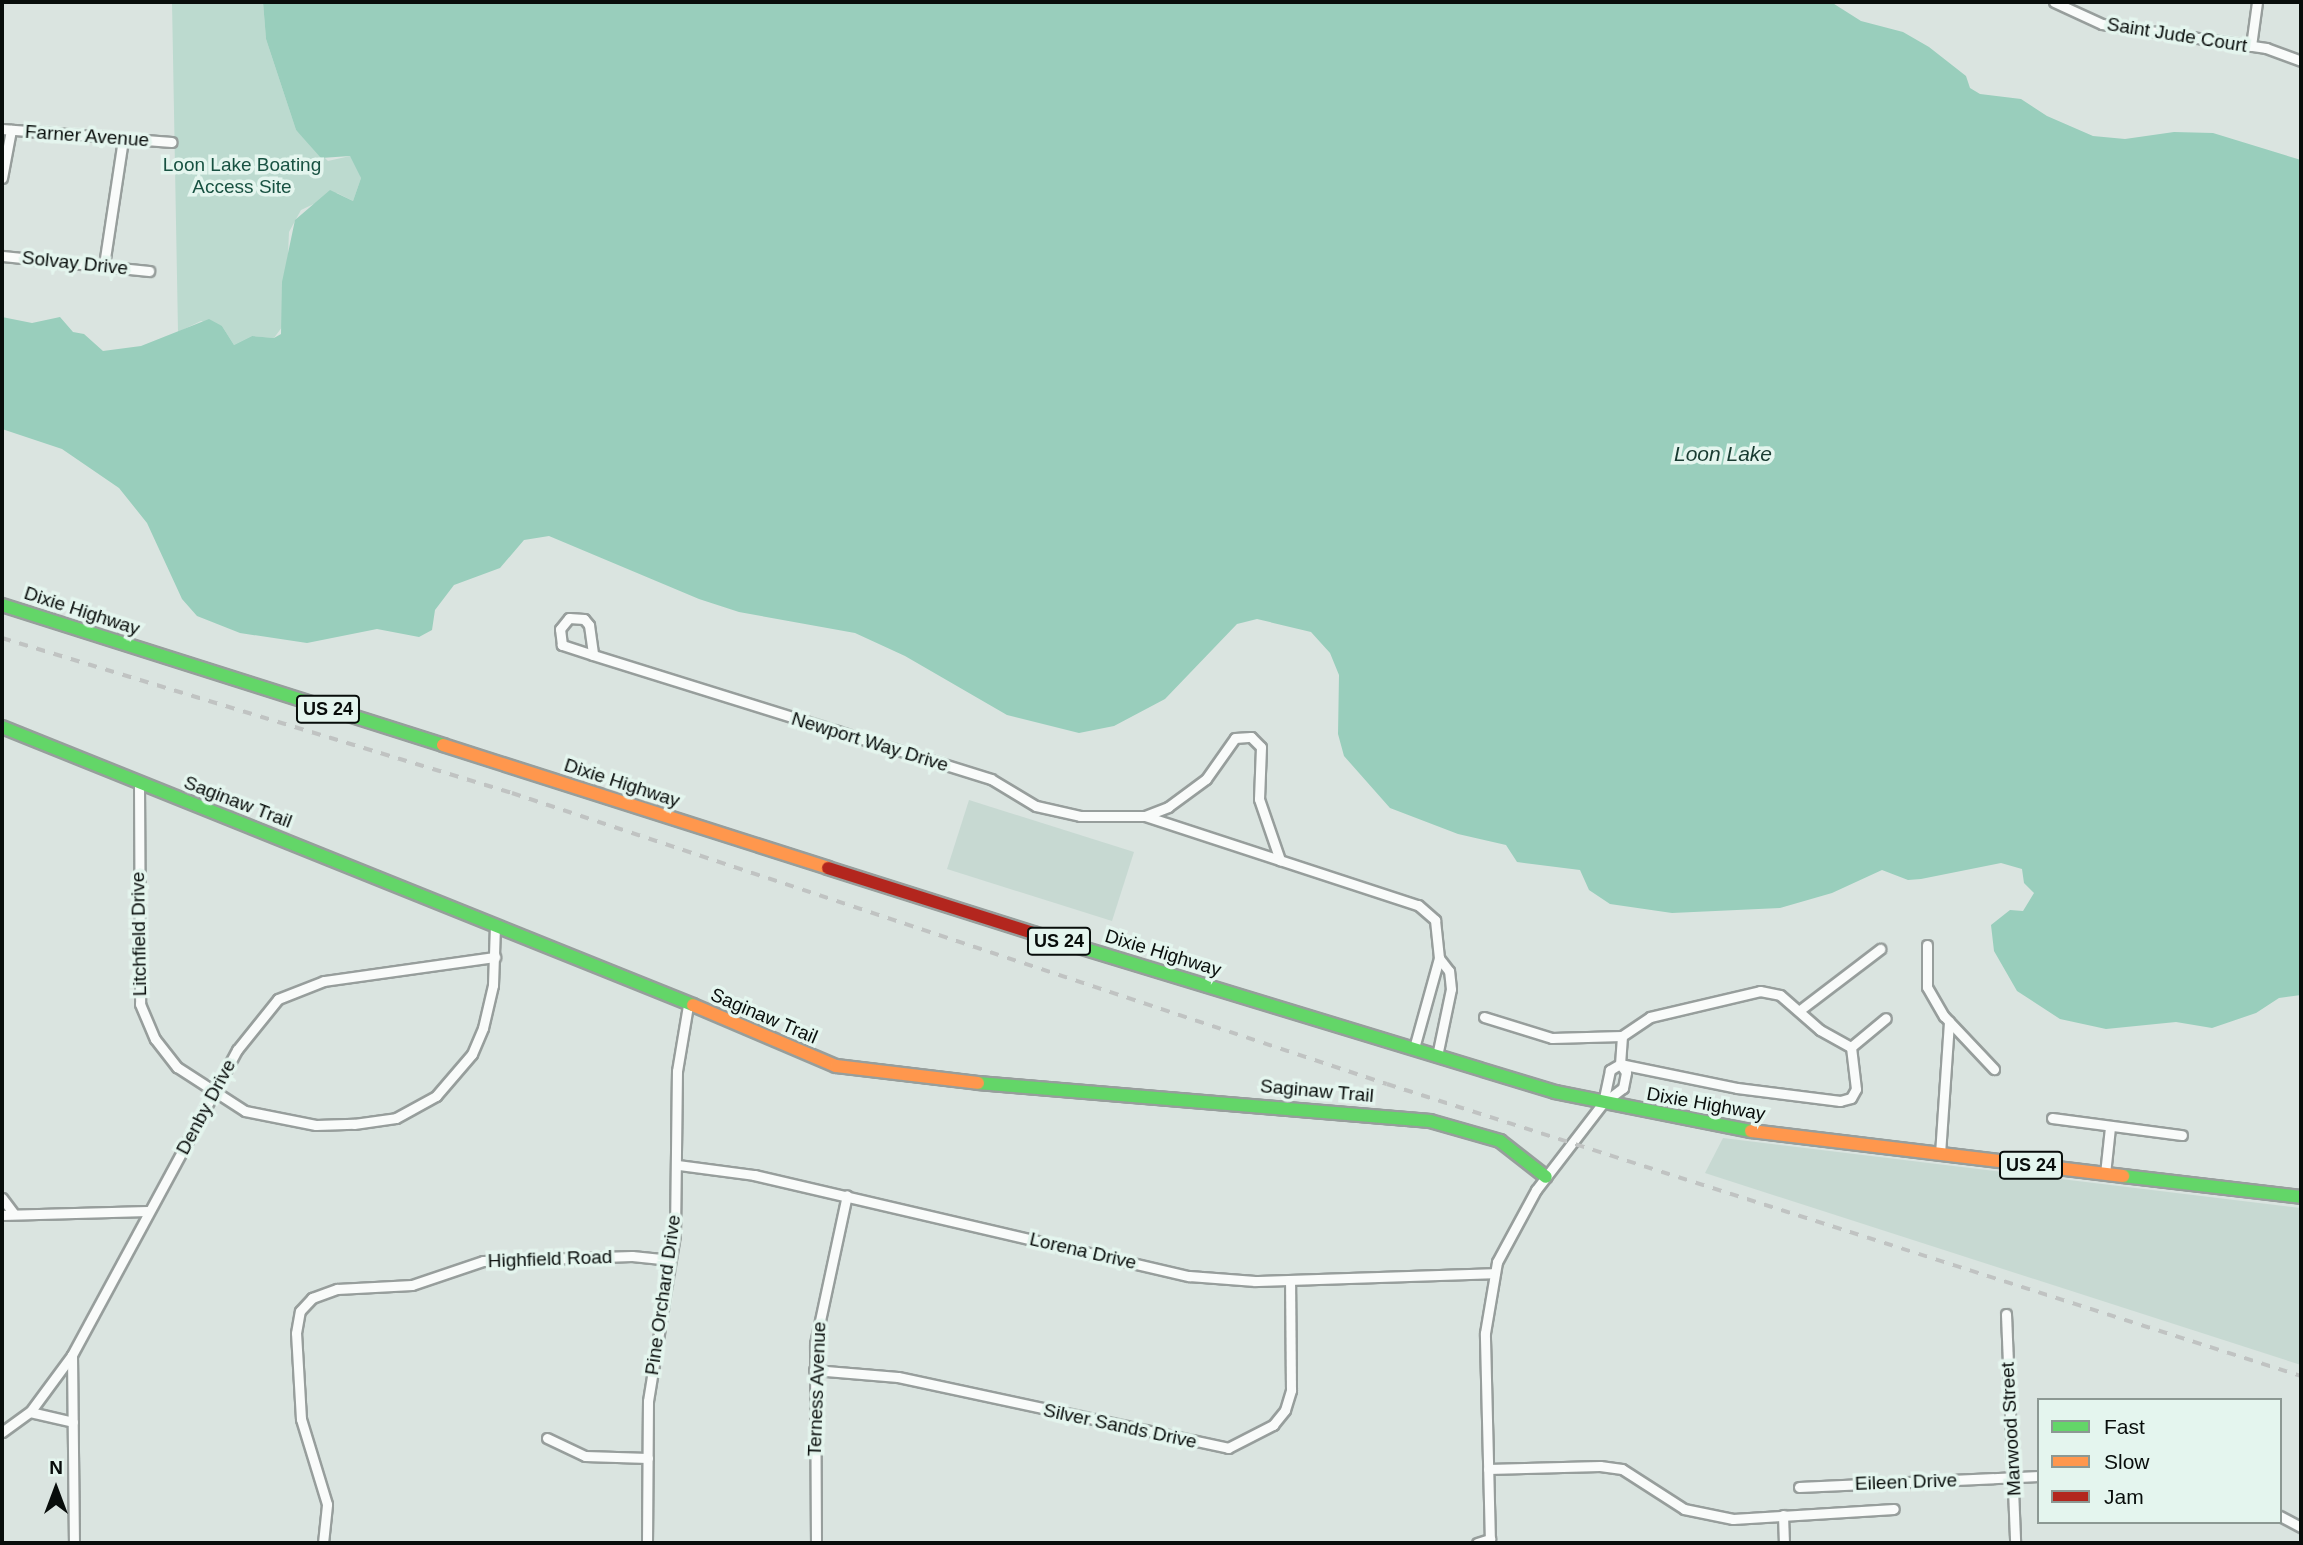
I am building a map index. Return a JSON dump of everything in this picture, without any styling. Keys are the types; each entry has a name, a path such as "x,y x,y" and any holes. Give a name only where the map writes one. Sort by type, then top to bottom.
{"main road":[{"name":"Dixie Highway","path":"2,606 1065,943 1437,1056 1603,1103 1732,1129 2301,1197"},
{"name":"Saginaw Trail","path":"2,727 495,924 817,1059 859,1071 1343,1111 1453,1125 1500,1141 1546,1177"}],"street":[{"name":"Saint Jude Court","path":"2054,2 2102,24 2134,32 2250,46 2301,61"},
{"path":"2250,46 2258,2"},
{"path":"2,178 6,130"},
{"name":"Farner Avenue","path":"6,130 172,142"},
{"path":"104,265 123,139"},
{"name":"Solvay Drive","path":"2,256 149,271"},
{"name":"Newport Way Drive","path":"593,655 589,625 584,619 569,618 560,629 562,645 593,655 991,779 1036,806 1057,812 1145,816 1418,905 1435,920 1439,958 1414,1048"},
{"name":"Newport Way Drive","path":"1145,816 1168,807 1206,779 1235,738 1251,737 1261,747 1259,799 1280,860"},
{"name":"Litchfield Drive","path":"139,784 140,1004 155,1039 177,1068 245,1111 316,1125 396,1118 418,1108 453,1081 472,1054 493,985 495,924"},
{"path":"1927,945 1927,987 1949,1021 1994,1069"},
{"path":"1800,1010 1880,949"},
{"name":"Denby Drive","path":"2,1432 30,1412 72,1355 213,1093 260,1019 296,989 495,957"},
{"name":"Newport Way Drive","path":"1437,1056 1451,989 1449,971 1439,958"},
{"path":"1484,1017 1552,1038 1622,1035 1650,1017 1695,1009 1744,992 1780,995 1821,1030 1851,1047"},
{"name":"Pine Orchard Drive","path":"647,1543 648,1401 671,1260 678,1165 679,1045 688,1005"},
{"path":"1851,1047 1886,1018"},
{"path":"1940,1154 1949,1021"},
{"path":"1477,1543 1490,1541 1485,1333 1495,1273 1518,1218 1546,1177 1603,1103 1623,1087 1626,1072 1620,1064 1622,1035"},
{"path":"1603,1103 1610,1070 1620,1064 1737,1088 1846,1101 1856,1088 1851,1047"},
{"path":"2052,1118 2182,1135"},
{"path":"2105,1174 2110,1127"},
{"name":"Lorena Drive","path":"678,1165 754,1175 847,1195 1189,1276 1290,1280 1495,1273"},
{"name":"Terness Avenue","path":"816,1543 814,1370 820,1307 847,1195"},
{"path":"2,1198 14,1214"},
{"path":"2,1215 148,1211"},
{"name":"Highfield Road","path":"323,1543 327,1504 301,1419 297,1346 298,1317 312,1298 337,1289 412,1285 483,1261 632,1256 671,1260"},
{"name":"Silver Sands Drive","path":"814,1370 898,1377 1228,1448 1265,1431 1285,1410 1291,1390 1290,1280"},
{"name":"Marwood Street","path":"2006,1314 2015,1543"},
{"path":"72,1355 74,1543"},
{"path":"30,1412 73,1422"},
{"path":"547,1438 585,1456 648,1458"},
{"path":"1488,1469 1600,1466 1622,1469 1684,1509 1733,1519 1894,1509"},
{"name":"Eileen Drive","path":"1799,1486 2037,1476"},
{"path":"1783,1515 1784,1543"},
{"path":"2282,1517 2301,1527"}],"shaded area":[{"path":"969,800 1134,852 1112,921 947,869"},
{"path":"1723,1138 2301,1208 2301,1365 1705,1173"}],"green space":[{"name":"Loon Lake Boating Access Site","path":"172,2 263,2 266,39 296,130 328,161 350,156 357,162 361,178 353,201 337,193 301,210 289,232 285,323 274,338 252,336 234,345 222,326 201,321 178,332"}],"water":[{"name":"Loon Lake","path":"263,2 1831,2 1861,21 1903,32 1929,47 1966,76 1970,88 1980,94 2021,99 2047,116 2093,136 2125,139 2174,132 2213,133 2301,160 2301,995 2279,998 2256,1013 2212,1028 2176,1022 2106,1029 2060,1019 2017,991 1994,951 1991,925 2010,910 2023,911 2034,893 2024,883 2022,869 2001,863 1908,880 1882,870 1832,893 1780,908 1672,913 1610,904 1589,890 1580,870 1517,862 1506,845 1458,834 1390,808 1344,756 1338,734 1339,675 1330,653 1311,632 1257,619 1237,624 1165,699 1114,726 1079,733 1007,715 905,656 855,633 739,612 699,599 549,536 524,540 500,568 454,585 435,610 432,630 419,637 377,629 307,643 240,633 197,616 182,599 147,523 119,488 62,449 2,429 2,317 32,323 60,317 73,332 84,334 103,351 141,346 209,319 222,326 234,345 252,336 274,338 281,334 282,282 295,220 330,190 353,201 361,178 350,156 321,158 296,130 266,39"}],"railway":[{"path":"2,638 512,793 1387,1084 2301,1376"}],"traffic: fast":[{"path":"2,605 443,745"},
{"path":"2,727 693,1005"},
{"path":"1033,933 1555,1092 1751,1131"},
{"path":"978,1083 1430,1121 1500,1141 1546,1177"},
{"path":"2123,1176 2301,1197"}],"traffic: slow":[{"path":"443,745 828,868"},
{"path":"693,1005 836,1066 978,1083"},
{"path":"1751,1131 2123,1176"}],"traffic: jam":[{"path":"828,868 1033,933"}]}
